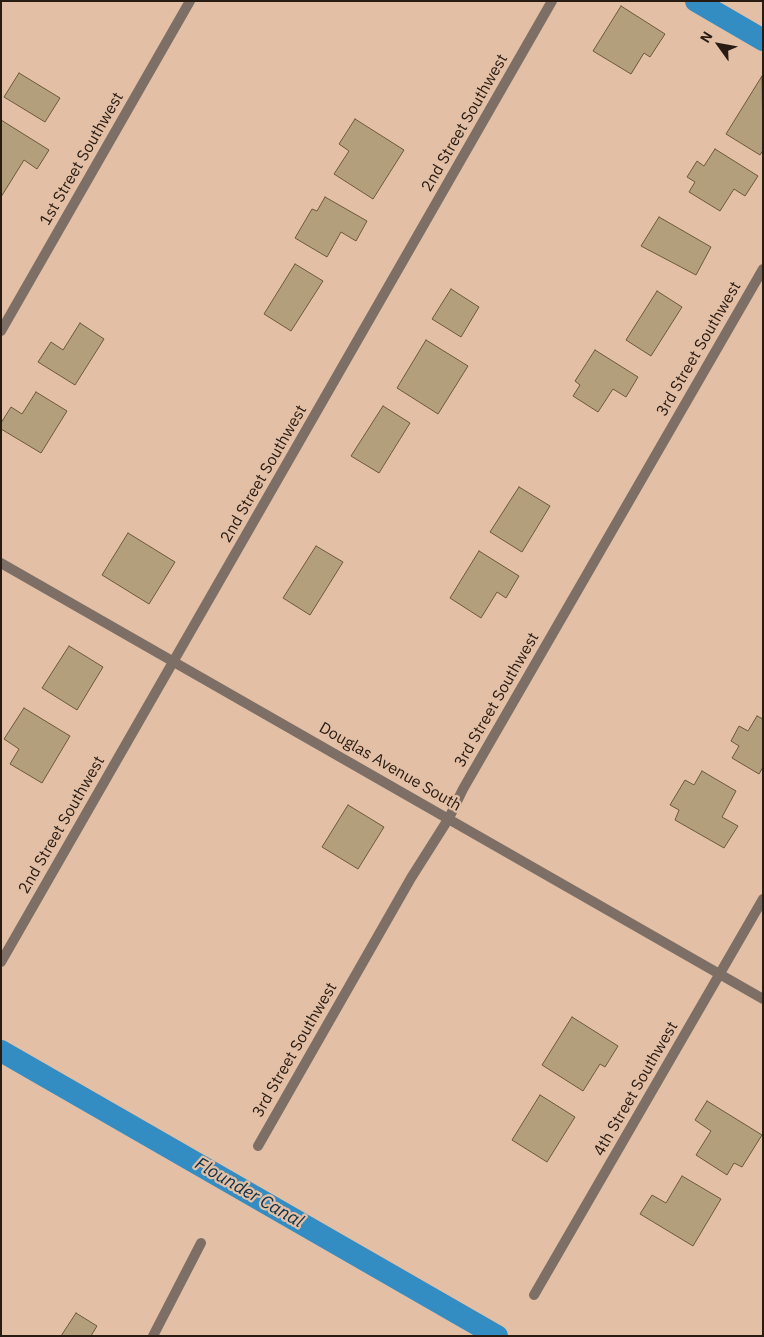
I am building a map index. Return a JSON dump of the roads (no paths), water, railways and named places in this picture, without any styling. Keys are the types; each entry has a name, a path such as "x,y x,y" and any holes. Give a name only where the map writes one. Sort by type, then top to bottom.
{"street":[{"name":"1st Street Southwest","path":"1,331 190,1"},
{"name":"2nd Street Southwest","path":"1,962 552,1"},
{"name":"3rd Street Southwest","path":"258,1146 411,878 449,818 463,788 763,269"},
{"name":"Douglas Avenue South","path":"1,563 763,999"},
{"name":"4th Street Southwest","path":"534,1295 763,899"},
{"path":"153,1336 200,1243"}],"waterway":[{"path":"696,1 763,40"},
{"name":"Flounder Canal","path":"1,1051 497,1336"}]}
